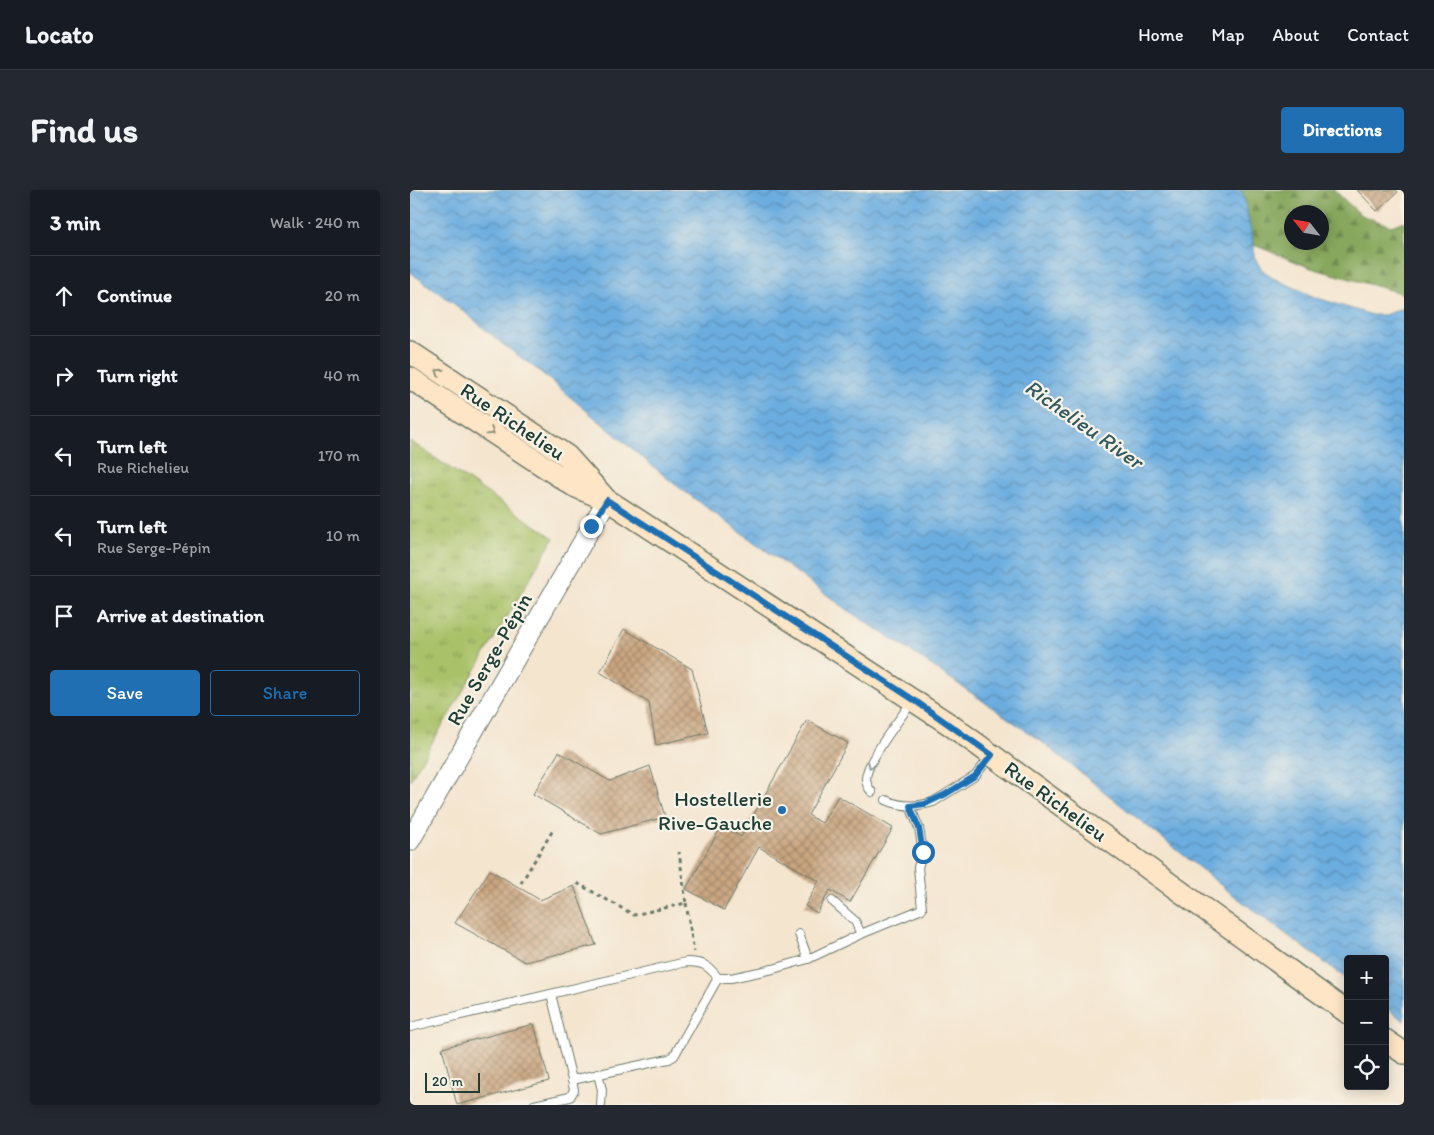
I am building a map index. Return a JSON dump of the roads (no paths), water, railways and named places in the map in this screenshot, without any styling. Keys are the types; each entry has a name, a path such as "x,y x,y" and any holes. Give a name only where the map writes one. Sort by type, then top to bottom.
{"main road":[{"name":"Rue Richelieu","path":"410,352 567,456 607,500"},
{"name":"Rue Richelieu","path":"410,378 574,486 607,500 914,700 1344,1010"},
{"path":"1389,1043 1404,1053"}],"street":[{"name":"Rue Serge-Pépin","path":"410,841 607,500"}],"lane":[{"path":"872,792 866,777 869,766 914,700"},
{"path":"886,800 898,805 925,804 946,794 975,776 992,755"},
{"path":"718,978 731,978 808,959 922,909 918,867 923,852 919,828 910,806"},
{"path":"832,901 855,921 862,934"},
{"path":"799,934 808,959"},
{"path":"410,1027 673,965 696,962 711,968 718,978"},
{"path":"572,1080 660,1061 674,1056 718,978"},
{"path":"534,1105 570,1096 574,1090 551,994"},
{"path":"598,1074 602,1090 601,1105"}],"water":[{"name":"Richelieu River","path":"410,190 1241,190 1254,245 1254,256 1260,267 1271,277 1317,298 1372,315 1385,315 1404,307 1404,1021 1389,1010 1389,955 1344,955 1344,977 1232,894 1041,741 849,611 673,483 538,370 457,306 410,272"}],"place":[{"name":"Hostellerie Rive-Gauche","path":"782,810"}]}
